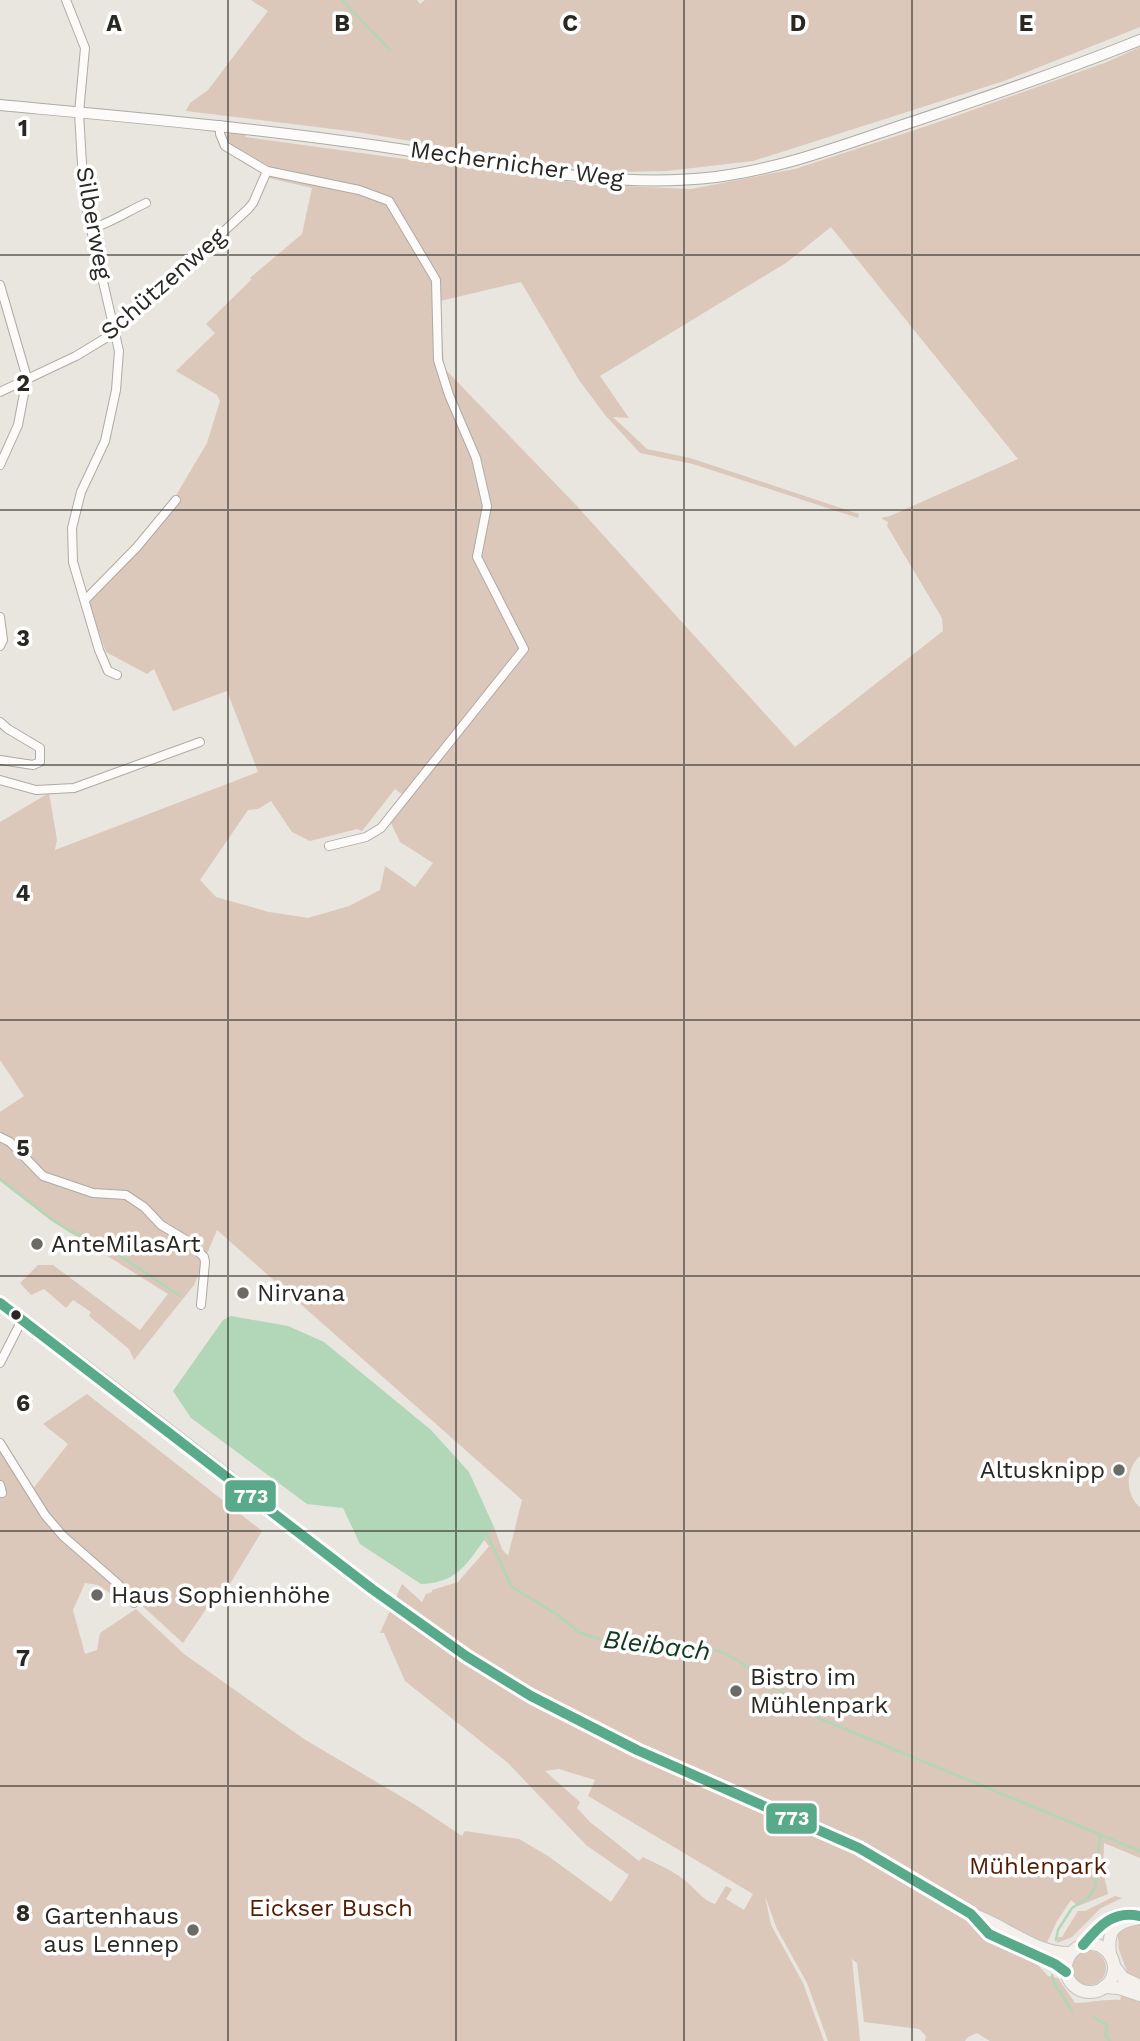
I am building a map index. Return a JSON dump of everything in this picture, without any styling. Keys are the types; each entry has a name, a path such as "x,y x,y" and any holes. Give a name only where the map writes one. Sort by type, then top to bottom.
{"main road":[{"path":"0,1303 367,1585 459,1652 530,1696 664,1763 820,1829 876,1857 971,1914 1047,1951 1101,1947 1123,1979 1140,1986"},
{"path":"1140,1917 1126,1913 1106,1919 1077,1949 1066,1965 1066,1972 1077,1989 1091,1992 1104,1987 1119,1988 1140,1995"},
{"path":"971,1914 977,1925 1066,1972"},
{"path":"1104,1987 1112,1978 1108,1943 1113,1929 1119,1924 1140,1917"}],"street":[{"name":"Silberweg","path":"66,0 85,48 79,113 86,200 119,351 116,390 105,441 81,492 72,528 73,562 99,650 108,671 117,675"},
{"name":"Mechernicher Weg","path":"0,105 220,125 386,147 555,174 640,180 717,177 760,169 826,151 1068,69 1140,40"},
{"path":"220,125 225,146 267,171 359,190 389,201 436,280 438,360 449,395 476,458 487,506 477,557 524,649 382,828 366,837 329,846"},
{"name":"Schützenweg","path":"0,392 76,356 114,333 248,209 267,171"},
{"path":"92,228 146,204"},
{"path":"0,285 27,378 18,425 0,465"},
{"path":"85,600 137,547 176,500"},
{"path":"0,617 3,640 0,646"},
{"path":"0,722 40,748 41,754 40,762 33,765 0,760"},
{"path":"0,780 36,790 74,788 200,741"},
{"path":"0,1137 10,1142 43,1176 93,1194 126,1195 144,1207 161,1225 186,1240 204,1257 201,1305"},
{"path":"0,1363 22,1320"},
{"path":"0,1443 45,1516 63,1536 118,1584 134,1603"}],"green space":[{"path":"251,0 417,0 420,4 425,0 1140,0 1140,27 1004,81 753,161 667,171 618,172 562,166 357,132 186,111 190,103 208,90 268,11"},
{"path":"1140,47 1140,1456 1129,1475 1129,1489 1140,1507 1140,1858 1104,1843 1103,1871 1108,1894 1078,1906 1071,1900 1057,1921 1037,1964 1048,1976 1058,1978 1075,2003 1120,2000 1127,1971 1119,1950 1118,1937 1114,1936 1119,1930 1140,1924 1140,2041 990,2041 977,2033 965,2041 925,2041 926,2036 919,2029 864,2022 857,1963 852,1959 860,2041 828,2041 807,1983 777,1929 765,1896 771,1925 803,1983 824,2041 0,2041 0,1448 36,1506 119,1589 114,1596 98,1585 85,1583 73,1610 85,1654 97,1650 100,1633 136,1609 184,1654 304,1739 462,1836 465,1831 519,1839 548,1856 611,1902 629,1875 586,1845 508,1763 405,1681 384,1633 380,1633 402,1584 422,1602 432,1590 458,1582 489,1546 484,1540 494,1527 502,1549 508,1556 522,1500 217,1230 194,1285 134,1360 129,1349 89,1316 91,1312 73,1300 66,1308 44,1289 31,1295 20,1283 38,1265 53,1265 140,1330 168,1294 50,1220 0,1181 0,1112 24,1096 0,1060 0,822 49,793 57,840 55,850 258,772 227,691 173,711 154,669 147,674 106,652 89,605 181,498 175,497 207,443 220,401 217,395 176,371 215,333 206,324 251,280 250,278 302,234 312,188 269,178 274,169 230,144 228,136 231,132 245,132 245,137 593,185 691,189 795,169 936,123 1107,62","holes":["831,227 1018,459 881,518 888,522 887,526 942,618 943,631 795,747 575,504 444,368 440,301 521,282 579,380 605,415 640,453 693,464 858,518 859,514 690,458 647,449 613,417 629,418 600,376 786,263","521,649 524,656 390,821 400,842 433,863 415,887 385,866 380,890 349,906 308,918 269,912 216,897 200,880 248,810 258,809 271,801 292,832 310,841 357,829 362,831 395,789 403,795","559,1769 595,1780 588,1796 753,1894 744,1910 726,1899 732,1889 726,1886 715,1904 672,1872 643,1857 639,1861 590,1822 577,1808 580,1802 545,1771"]},
{"path":"87,1394 262,1531 228,1587 223,1584 183,1643 65,1535 47,1516 32,1490 68,1444 43,1424"},
{"path":"1115,1896 1122,1898 1101,1908 1072,1937 1057,1943 1058,1937 1062,1937 1078,1911 1085,1911"},
{"path":"1089,1951 1101,1956 1106,1968 1101,1980 1089,1985 1077,1980 1072,1968 1077,1956"}],"shaded area":[{"path":"231,1316 288,1326 324,1342 431,1430 469,1472 494,1527 464,1566 447,1579 421,1584 360,1544 343,1508 307,1504 191,1418 173,1391 223,1320"}],"waterway":[{"path":"342,0 390,50"},
{"name":"Bleibach","path":"0,1179 53,1220 70,1231 101,1243 180,1296"},
{"name":"Bleibach","path":"486,1532 512,1587 558,1615 580,1633 606,1641 631,1641 654,1647 719,1651 739,1661 816,1717 1140,1851"},
{"path":"1056,1940 1058,1930 1072,1908 1089,1897 1095,1887 1100,1836"},
{"path":"1052,1975 1072,2011"},
{"path":"1094,2018 1107,2025 1105,2035 1110,2041"}],"transit line":[{"name":"773","path":"0,1303 372,1589 466,1656 531,1696 637,1750 859,1848 971,1914 989,1934 1055,1964 1066,1972"},
{"name":"773","path":"1083,1945 1107,1921 1122,1915 1140,1916"}],"place":[{"name":"AnteMilasArt","path":"37,1244"},
{"name":"Nirvana","path":"243,1293"},
{"name":"Altusknipp","path":"1119,1470"},
{"name":"Haus Sophienhöhe","path":"97,1595"},
{"name":"Bistro im Mühlenpark","path":"736,1691"},
{"name":"Gartenhaus aus Lennep","path":"193,1930"}],"park label":[{"name":"Mühlenpark","path":"1038,1866"},
{"name":"Eickser Busch","path":"331,1908"}]}
